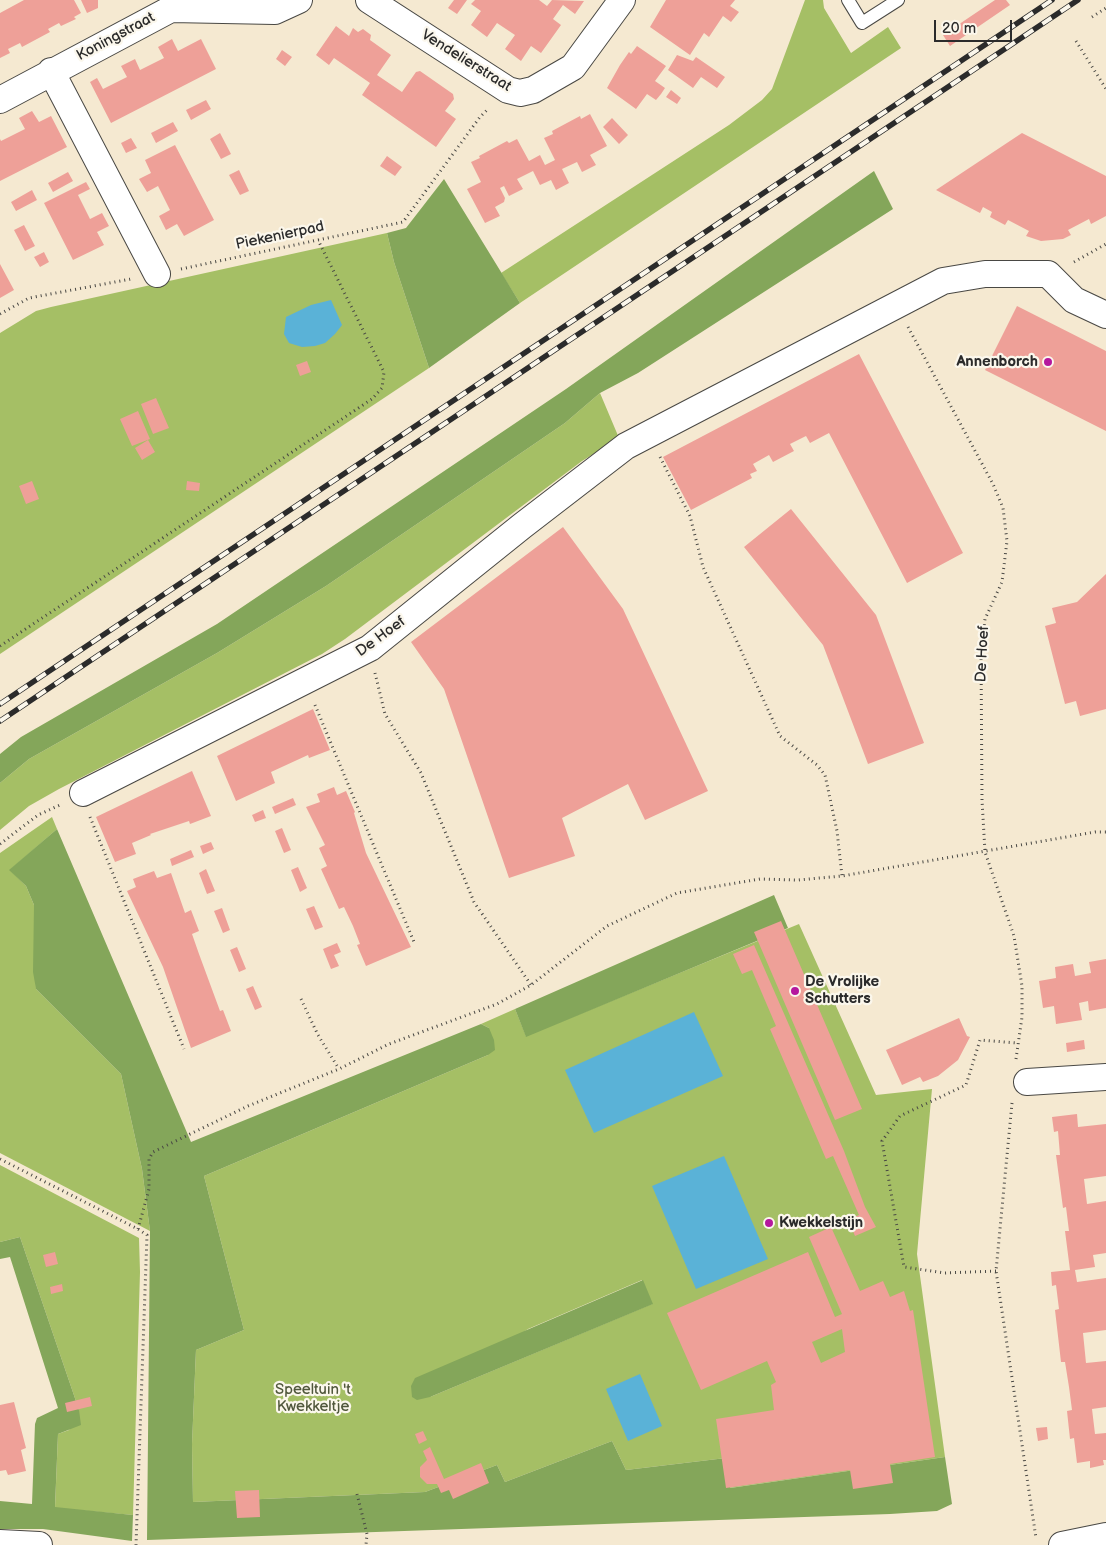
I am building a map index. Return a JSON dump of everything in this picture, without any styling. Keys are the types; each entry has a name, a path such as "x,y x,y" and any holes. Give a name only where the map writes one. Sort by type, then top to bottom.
{"street":[{"name":"Koningstraat","path":"0,100 51,71 171,9 226,5 275,11 299,0"},
{"name":"Vendelierstraat","path":"369,0 508,90 520,93 533,90 572,67 622,0"},
{"path":"51,71 157,274"},
{"name":"De Hoef","path":"83,793 370,648 522,526 626,446 648,434 943,280 985,274 1048,274"},
{"path":"1048,274 1074,300 1106,315"},
{"path":"1018,1082 1106,1077"},
{"path":"1064,1545 1106,1536"},
{"path":"0,1543 39,1545"}],"lane":[{"path":"848,0 862,23 898,0"}],"path":[{"path":"1092,17 1106,8"},
{"path":"1076,41 1106,89"},
{"name":"Piekenierpad","path":"0,314 29,298 157,274 403,222 480,117 508,90"},
{"path":"0,646 372,399 382,388 384,372 318,240"},
{"path":"1048,274 1106,244"},
{"name":"De Hoef","path":"896,304 993,484 1003,508 1007,541 1002,582 985,619 981,652 985,852 1014,936 1022,986 1022,1017 1017,1043 1018,1082 996,1271 1037,1545"},
{"path":"648,434 690,516 703,567 780,736 817,765 825,775 836,831 842,876"},
{"path":"370,648 385,714 421,773 474,902 531,985"},
{"path":"305,682 414,942"},
{"path":"0,844 38,815 83,793 91,818 184,1049"},
{"path":"138,1229 149,1188 149,1159 153,1152 248,1106 339,1069 389,1044 498,1004 531,985 607,926 677,892 760,879 798,880 842,876 1095,832 1106,832"},
{"path":"300,1000 318,1035 339,1069"},
{"path":"996,1271 945,1273 904,1267 882,1141 900,1116 966,1085 980,1040 1017,1043"},
{"path":"0,1159 138,1229 147,1236 136,1545"},
{"path":"357,1494 367,1534 366,1545"}],"green space":[{"path":"805,0 823,0 824,8 851,53 888,27 901,48 520,303 501,273 729,125 762,100 772,89"},
{"path":"874,171 893,209 638,373 600,393 565,423 326,586 217,653 29,759 0,783 0,754 21,737 217,624 566,389"},
{"path":"444,179 520,303 429,368 394,262 387,233 406,228"},
{"path":"387,233 394,262 429,368 0,654 0,333 36,311 51,307"},
{"path":"600,393 619,438 582,461 345,639 322,654 59,789 29,806 0,830 0,783 29,759 217,653 326,586 565,423"},
{"path":"52,817 57,829 10,870 26,886 34,905 36,989 121,1074 142,1169 150,1231 0,1153 0,853"},
{"path":"57,829 191,1142 481,1024 489,1028 494,1040 495,1050 488,1055 204,1176 244,1330 196,1350 192,1444 193,1502 425,1492 497,1465 505,1482 612,1441 626,1470 726,1458 730,1488 945,1457 952,1504 937,1511 890,1514 147,1540 150,1231 142,1169 121,1074 36,989 33,972 34,905 26,886 9,870"},
{"path":"774,895 788,928 526,1037 515,1009"},
{"name":"Speeltuin 't Kwekkeltje","path":"799,924 876,1095 932,1089 917,1254 945,1457 729,1488 726,1458 626,1470 612,1441 505,1482 497,1465 425,1492 193,1502 192,1444 196,1350 244,1330 204,1176 488,1055 489,1028 481,1024 515,1009 526,1036","holes":["642,1280 652,1304 430,1397 528,1329"]},
{"path":"0,1165 139,1238 140,1272 133,1515 55,1508 58,1434 69,1430 79,1410 20,1237 0,1242"},
{"path":"20,1237 79,1410 81,1425 58,1434 55,1507 133,1515 132,1541 43,1529 0,1529 0,1501 32,1504 35,1424 37,1418 58,1408 10,1257 0,1259 0,1242"},
{"path":"643,1280 653,1304 430,1397 417,1400 412,1397 411,1386 415,1378"}],"water":[{"path":"331,300 342,325 335,334 325,343 315,346 302,347 289,343 284,334 286,317 311,305"},
{"path":"694,1012 723,1076 594,1133 565,1070"},
{"path":"724,1156 768,1259 696,1289 652,1186"},
{"path":"640,1374 662,1426 628,1441 606,1389"}],"building":[{"path":"24,0 74,0 81,13 74,17 76,19 61,26 59,23 48,29 50,32 22,47 20,43 8,49 10,53 0,58 0,13"},
{"path":"81,0 98,0 98,8 87,13"},
{"path":"454,0 467,0 457,14 448,8"},
{"path":"475,0 539,0 547,6 552,0 584,1 575,14 563,5 553,19 561,25 541,53 531,46 521,61 505,49 515,35 497,23 487,37 471,25 481,11 471,4"},
{"path":"666,0 735,0 730,6 739,12 731,22 723,16 709,37 704,33 690,55 650,27"},
{"path":"995,0 1006,0 1010,5 950,46 943,35"},
{"path":"336,26 349,36 353,28 358,32 363,29 371,35 370,40 391,55 377,75 402,92 416,72 420,71 453,94 454,99 445,111 456,119 436,147 362,95 370,83 334,58 329,65 316,55"},
{"path":"172,39 178,51 201,39 216,69 111,123 90,82 97,78 103,89 127,77 121,66 135,59 140,70 164,58 158,47"},
{"path":"637,46 666,66 655,81 665,88 661,94 656,100 647,94 636,109 607,88 629,52 631,54"},
{"path":"282,50 292,57 285,66 276,59"},
{"path":"677,55 693,61 696,57 725,77 717,88 701,77 693,88 668,70"},
{"path":"671,90 681,98 677,104 666,97"},
{"path":"206,100 211,109 191,120 186,110"},
{"path":"32,111 39,122 51,116 67,147 0,181 0,139 1,141 25,129 19,118"},
{"path":"590,114 607,146 590,155 596,165 582,172 577,162 562,169 569,183 556,190 551,180 540,185 533,171 517,179 523,189 509,196 504,186 500,188 505,198 504,202 495,207 500,216 485,223 467,189 481,182 471,162 507,141 509,143 517,139 529,161 540,155 545,165 555,160 544,138 553,134 552,131 580,116 581,119"},
{"path":"612,118 628,135 619,144 603,127"},
{"path":"173,122 178,131 156,143 151,133"},
{"path":"220,133 231,154 221,159 210,139"},
{"path":"1022,133 1106,176 1106,216 1091,224 1089,219 1068,230 1071,235 1063,239 1041,241 1026,236 1029,231 1008,220 1005,225 990,217 992,212 983,207 980,213 936,190"},
{"path":"131,138 137,148 126,153 121,143"},
{"path":"175,145 214,220 184,236 177,224 166,230 159,216 170,210 158,186 147,192 139,179 151,173 145,160"},
{"path":"387,156 402,167 395,176 380,166"},
{"path":"239,170 249,191 240,195 229,175"},
{"path":"68,172 73,181 53,192 48,183"},
{"path":"86,182 90,189 78,195 90,219 102,213 109,226 97,232 104,245 73,260 44,203"},
{"path":"32,190 37,200 16,211 11,202"},
{"path":"24,225 35,246 25,251 14,230"},
{"path":"44,252 49,262 40,267 34,257"},
{"path":"0,264 14,290 0,298"},
{"name":"Annenborch","path":"1017,306 1106,351 1106,431 985,370"},
{"path":"859,354 963,553 907,583 829,433 810,443 806,436 790,444 794,451 773,462 769,455 753,464 757,471 750,474 752,478 691,510 663,457"},
{"path":"307,361 311,372 300,376 296,365"},
{"path":"156,398 169,428 153,434 141,404"},
{"path":"138,411 150,439 132,446 120,419"},
{"path":"148,440 155,452 142,460 135,448"},
{"path":"32,481 39,499 26,504 19,486"},
{"path":"187,481 200,483 199,491 186,490"},
{"path":"791,509 876,615 924,743 868,764 823,645 744,547"},
{"path":"563,527 623,609 708,791 645,820 628,784 562,818 575,856 509,878 444,689 411,642"},
{"path":"1106,574 1106,709 1080,716 1076,701 1065,704 1045,626 1056,623 1052,608 1077,602"},
{"path":"313,709 330,750 309,758 308,755 271,772 275,783 236,801 217,756"},
{"path":"192,771 211,816 190,824 189,821 150,834 132,843 136,854 115,862 96,817"},
{"path":"334,787 337,795 346,791 355,812 366,853 411,947 366,966 357,945 360,944 353,926 344,907 339,909 321,869 327,866 319,848 325,845 306,807 320,802 317,794"},
{"path":"293,798 296,805 275,814 272,807"},
{"path":"263,810 266,818 255,822 252,815"},
{"path":"282,828 291,850 284,853 275,831"},
{"path":"211,842 214,849 203,854 200,846"},
{"path":"191,850 194,857 172,866 170,859"},
{"path":"298,867 307,888 300,892 291,870"},
{"path":"206,869 215,891 207,894 199,873"},
{"path":"154,871 157,878 171,873 185,913 191,910 199,931 192,934 220,1011 223,1010 231,1031 191,1048 163,967 127,891 136,887 133,879"},
{"path":"314,906 323,927 315,930 306,909"},
{"path":"222,908 230,930 223,933 214,911"},
{"name":"De Vrolijke Schutters","path":"781,921 862,1109 835,1120 754,932"},
{"path":"337,943 341,952 334,955 339,966 331,969 323,949"},
{"path":"754,945 844,1151 865,1207 876,1227 855,1236 848,1220 859,1215 833,1156 826,1159 770,1029 776,1026 752,970 742,974 733,954"},
{"path":"237,947 246,969 239,972 230,950"},
{"path":"1106,959 1106,1008 1089,1011 1088,1001 1079,1003 1082,1020 1056,1024 1054,1006 1043,1008 1039,981 1056,978 1055,967 1073,964 1075,976 1091,973 1089,962"},
{"path":"253,986 262,1007 255,1010 246,989"},
{"path":"959,1018 967,1036 970,1037 958,1060 938,1076 923,1082 920,1077 902,1085 886,1050"},
{"path":"1084,1040 1085,1049 1067,1052 1066,1043"},
{"path":"1077,1114 1078,1127 1106,1124 1106,1176 1084,1179 1087,1204 1106,1201 1106,1253 1093,1255 1095,1267 1075,1270 1077,1282 1106,1278 1106,1330 1083,1333 1086,1363 1106,1361 1106,1407 1092,1409 1095,1434 1106,1433 1106,1460 1103,1460 1104,1465 1090,1468 1090,1461 1077,1463 1074,1438 1070,1439 1067,1411 1072,1410 1065,1362 1061,1362 1055,1310 1059,1309 1056,1285 1052,1286 1051,1272 1070,1270 1065,1231 1069,1231 1066,1207 1063,1208 1056,1155 1060,1155 1058,1131 1054,1132 1052,1117"},
{"path":"831,1227 860,1291 883,1281 890,1297 904,1291 910,1311 913,1310 935,1457 890,1464 893,1483 853,1489 850,1470 726,1488 716,1419 774,1410 771,1385 776,1382 767,1361 701,1390 667,1313 808,1252 835,1317 842,1314 809,1237","holes":["842,1329 845,1352 821,1363 812,1342"]},
{"path":"55,1252 58,1264 46,1267 43,1255"},
{"path":"62,1284 63,1291 51,1294 50,1287"},
{"path":"90,1397 92,1406 67,1412 65,1403"},
{"path":"14,1402 26,1448 21,1450 26,1471 8,1475 6,1470 0,1471 0,1405"},
{"path":"1047,1427 1048,1439 1038,1441 1036,1428"},
{"path":"423,1431 427,1440 419,1444 415,1434"},
{"path":"430,1447 444,1479 481,1463 489,1483 453,1499 449,1490 441,1493 437,1484 427,1484 420,1477 420,1467 427,1460 423,1451"},
{"path":"259,1490 260,1517 237,1518 235,1491"}],"railway":[{"path":"0,704 1052,0"},
{"path":"0,721 1078,0"}],"place":[{"name":"Annenborch","path":"1048,362"},
{"name":"De Vrolijke Schutters","path":"795,991"},
{"name":"Kwekkelstijn","path":"769,1223"}]}
